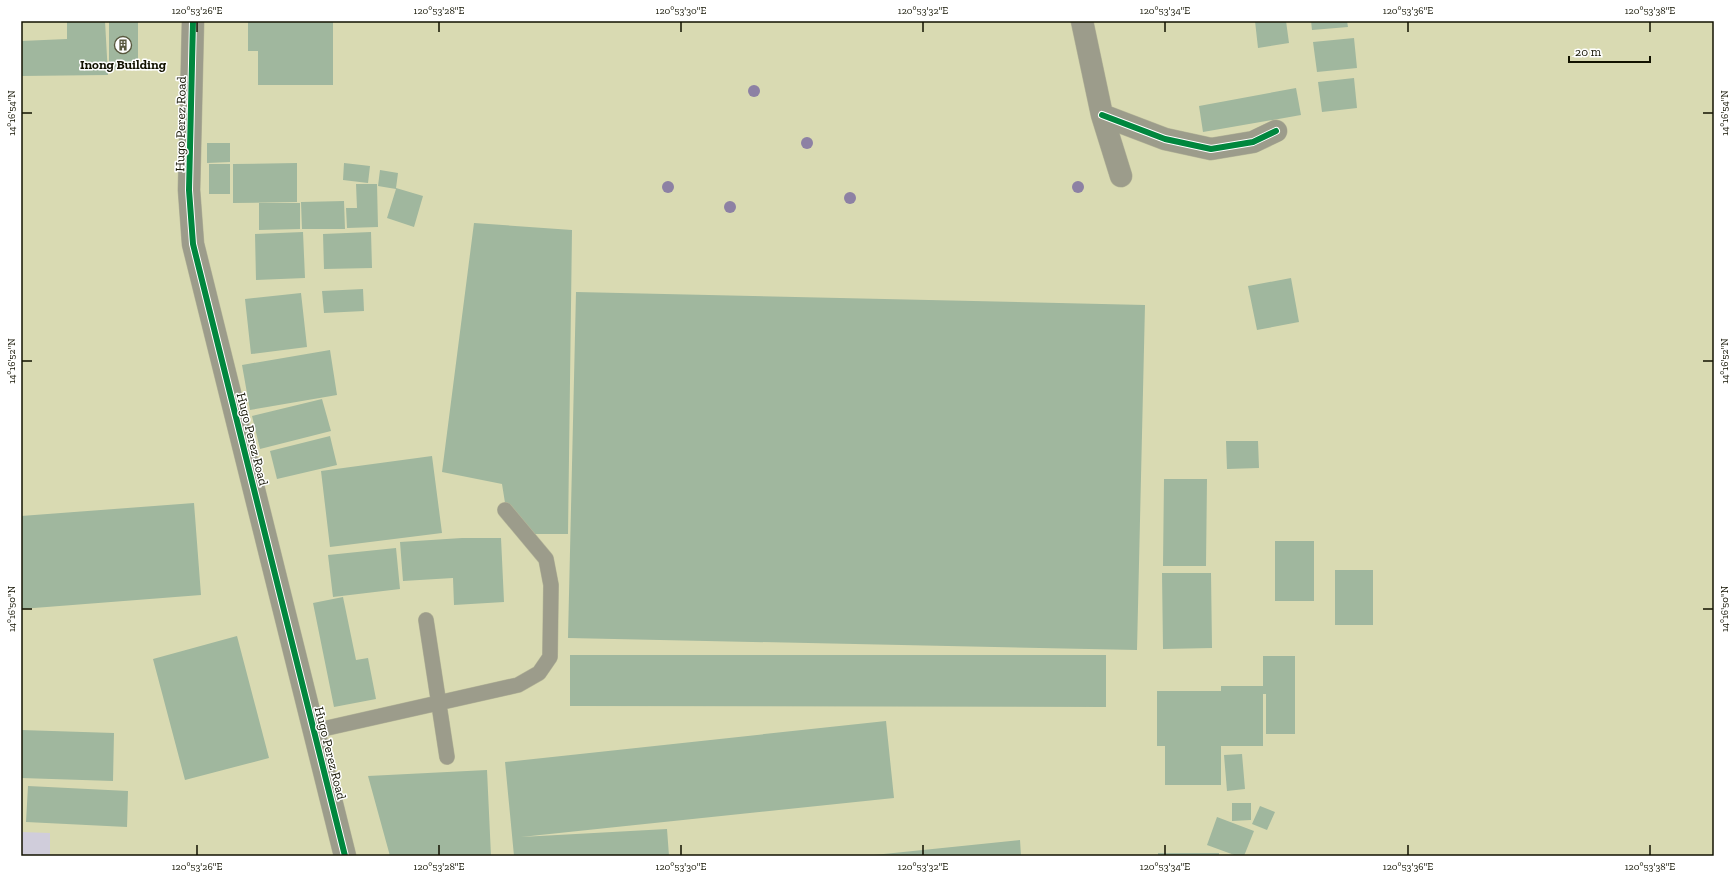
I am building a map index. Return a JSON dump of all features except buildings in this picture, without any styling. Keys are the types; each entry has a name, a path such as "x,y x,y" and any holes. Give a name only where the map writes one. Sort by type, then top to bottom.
{"street":[{"name":"Hugo Perez Road","path":"193,21 189,190 193,244 345,856"},
{"path":"1082,21 1102,115 1121,176"},
{"path":"1102,115 1166,139 1211,149 1253,142 1276,131"}],"lane":[{"path":"314,731 518,685 539,673 550,657 551,585 546,559 505,510"},
{"path":"426,620 447,757"}],"shaded area":[{"path":"21,832 50,833 50,856 21,856"}],"cycle path":[{"path":"193,21 189,190 193,244 345,856"},
{"path":"1102,115 1165,139 1211,149 1253,142 1276,131"}],"place":[{"name":"Inong Building","path":"123,45"}]}
